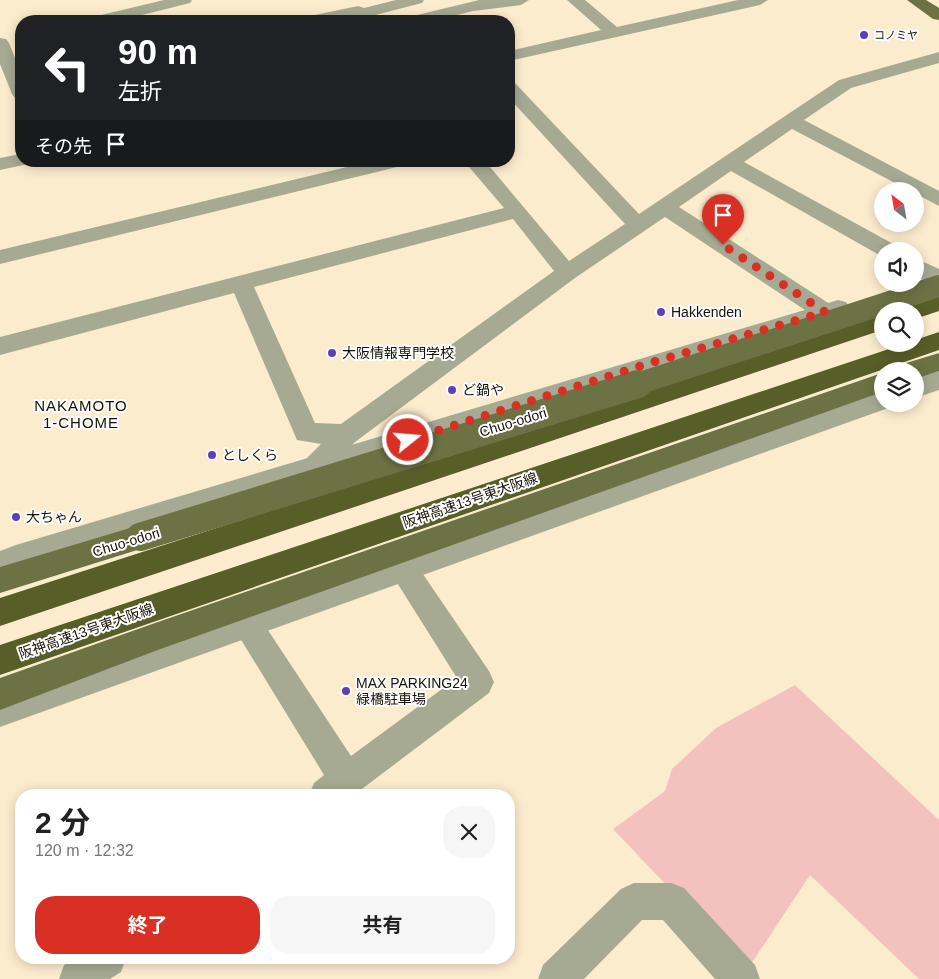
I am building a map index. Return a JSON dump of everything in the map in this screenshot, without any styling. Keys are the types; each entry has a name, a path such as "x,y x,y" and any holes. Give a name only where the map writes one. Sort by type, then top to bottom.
{"highway":[{"path":"924,308 939,303"},
{"path":"0,612 874,325"},
{"name":"阪神高速13号東大阪線","path":"0,660 939,341"}],"main road":[{"path":"915,0 939,15"},
{"name":"Chuo-odori","path":"0,580 654,379 928,281"},
{"path":"0,694 155,637 874,385"}],"street":[{"path":"112,15 184,0"},
{"path":"342,15 416,0"},
{"path":"438,15 472,6 499,2 507,4 520,0"},
{"path":"576,0 614,33"},
{"path":"676,0 694,16"},
{"path":"515,55 760,0"},
{"path":"4,43 15,76"},
{"path":"314,469 346,435 567,273 845,84 939,56"},
{"path":"515,93 638,225"},
{"path":"791,121 939,199"},
{"path":"0,164 15,161"},
{"path":"731,163 874,243"},
{"path":"0,257 373,167"},
{"path":"479,167 518,211 567,273"},
{"path":"663,206 825,312"},
{"path":"0,346 518,211"},
{"path":"0,564 314,469 641,366 928,281"},
{"path":"241,283 306,433 346,435"},
{"path":"0,711 874,403"},
{"path":"247,625 336,787 478,682 404,570"},
{"path":"557,979 634,902 671,901 741,979"},
{"path":"78,979 99,964"}],"shaded area":[{"path":"795,685 939,820 939,979 919,979 810,875 747,970 613,829 665,791 672,769 716,728"}],"place":[{"name":"コノミヤ","path":"864,35"},
{"name":"Hakkenden","path":"661,312"},
{"name":"大阪情報専門学校","path":"332,353"},
{"name":"ど鍋や","path":"452,390"},
{"name":"としくら","path":"212,455"},
{"name":"大ちゃん","path":"16,517"},
{"name":"MAX PARKING24 緑橋駐車場","path":"346,691"}],"district":[{"name":"NAKAMOTO 1-CHOME","path":"81,414"}],"route":[{"path":"408,440 650,363 825,312 723,245"}]}
